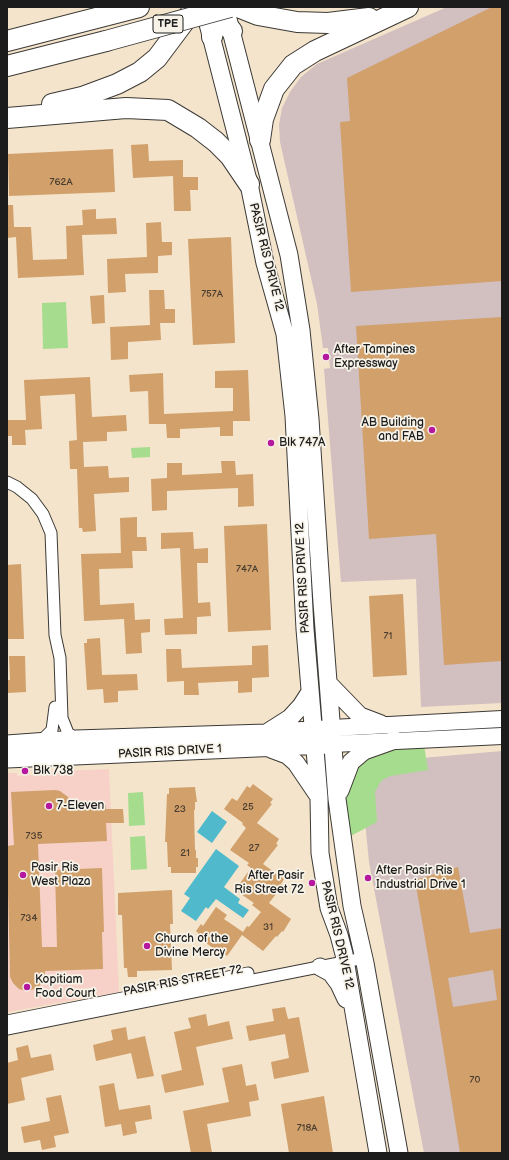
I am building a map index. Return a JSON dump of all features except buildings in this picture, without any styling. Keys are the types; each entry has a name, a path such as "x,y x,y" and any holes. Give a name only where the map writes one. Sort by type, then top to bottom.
{"highway":[{"name":"TPE","path":"7,41 139,7"},
{"path":"7,113 82,97 117,84 140,72 161,53 195,7"},
{"path":"238,7 258,15 297,22 336,22 400,11"},
{"name":"TPE","path":"7,66 106,41 217,8"},
{"path":"217,8 232,31"},
{"path":"212,37 217,8"},
{"path":"260,140 263,119 274,89 293,65 315,51 400,11"},
{"path":"7,118 126,108 168,110 198,128 216,142 230,156 249,184"}],"main road":[{"name":"PASIR RIS DRIVE 12","path":"232,31 289,255 301,330 310,419 337,799 352,906 363,954 398,1153"},
{"name":"PASIR RIS DRIVE 12","path":"212,37 249,184 265,263 285,334 294,416 313,738 319,798 320,853 329,908 339,935 344,958 378,1153"},
{"path":"329,684 360,716 381,724"},
{"path":"310,692 301,706 268,741 287,754 296,763 319,798"},
{"path":"333,736 381,724 502,719"},
{"path":"333,736 395,740 502,736"},
{"name":"PASIR RIS DRIVE 1","path":"7,758 165,751 333,736"},
{"name":"PASIR RIS DRIVE 1","path":"7,744 76,739 268,741"},
{"path":"337,799 348,766 351,762 364,751 395,740"},
{"path":"320,967 331,973 339,984 355,1020"}],"street":[{"path":"7,482 17,487 32,499 43,514 51,533 54,635 60,658 63,724 68,733 76,739"},
{"path":"7,490 27,503 38,517 51,546"},
{"path":"40,742 52,730 54,723 52,642 54,635"},
{"name":"PASIR RIS STREET 72","path":"7,1021 363,954"},
{"name":"PASIR RIS STREET 72","path":"7,1029 320,967 344,958"}],"shaded area":[{"path":"447,7 502,7 502,703 421,707 416,579 341,582 324,369 330,368 328,348 323,348 317,304 280,142 279,125 282,108 290,92 301,77 317,64"},
{"path":"502,751 502,1153 424,1153 369,862 362,791 388,761"},
{"path":"109,769 119,992 8,1012 7,773 17,773 17,776 36,775 36,772"}],"green space":[{"path":"66,302 68,348 43,349 42,303"},
{"path":"150,447 150,457 132,458 131,448"},
{"path":"424,745 428,770 390,776 381,781 375,792 377,822 347,838 341,796 350,769 365,757 402,747"},
{"path":"143,792 145,825 129,826 128,793"},
{"path":"145,836 147,869 131,870 130,837"}],"water":[{"path":"212,811 227,822 212,843 197,832"},
{"path":"216,849 239,866 224,887 240,899 238,903 249,910 243,918 216,899 208,909 206,907 196,921 181,911 190,898 184,894"}],"place":[{"name":"After Tampines Expressway","path":"326,357"},
{"name":"AB Building and FAB","path":"432,430"},
{"name":"Blk 747A","path":"271,443"},
{"name":"Blk 738","path":"25,771"},
{"name":"7-Eleven","path":"49,806"},
{"name":"Pasir Ris West Plaza","path":"23,875"},
{"name":"After Pasir Ris Industrial Drive 1","path":"368,878"},
{"name":"After Pasir Ris Street 72","path":"312,883"},
{"name":"Church of the Divine Mercy","path":"147,946"},
{"name":"Kopitiam Food Court","path":"27,987"}]}
